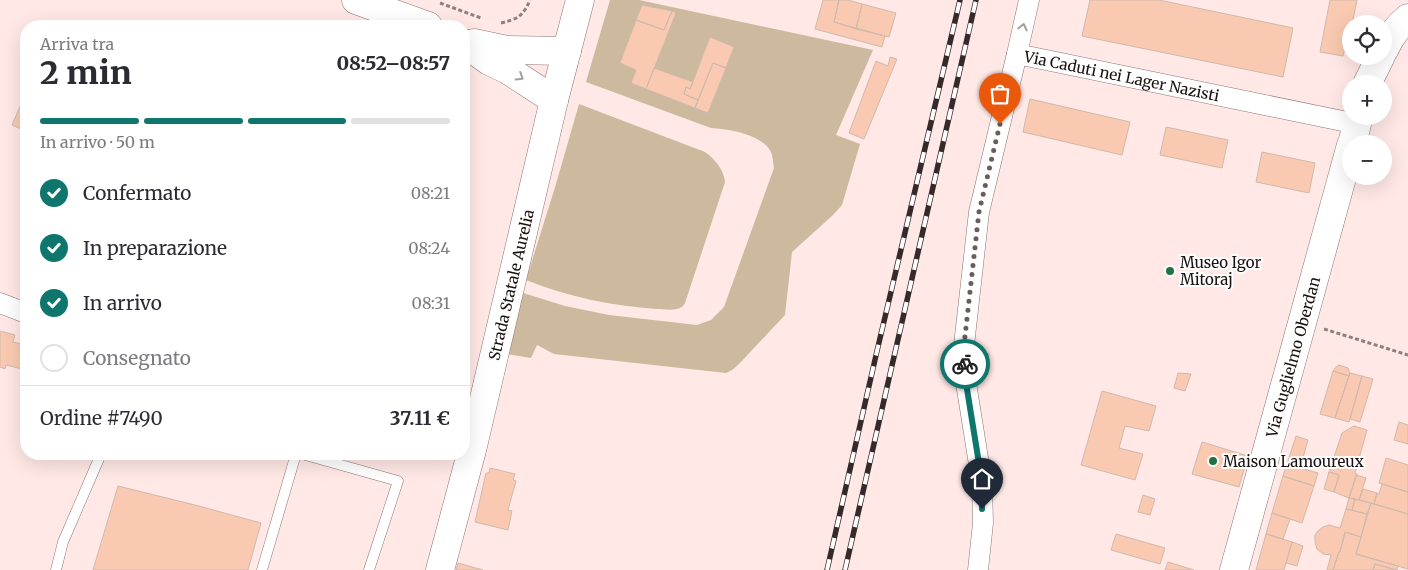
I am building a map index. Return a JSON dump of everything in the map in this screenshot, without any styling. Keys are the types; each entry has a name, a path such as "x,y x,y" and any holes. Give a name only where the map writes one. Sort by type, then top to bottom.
{"main road":[{"path":"356,0 434,15"},
{"name":"Strada Statale Aurelia","path":"470,441 580,0"},
{"path":"1392,37 1408,18"},
{"path":"470,43 507,50 567,51"},
{"path":"470,47 489,61 508,70 554,100"},
{"name":"Via Guglielmo Oberdan","path":"1234,570 1355,132"},
{"name":"Strada Statale Aurelia","path":"440,570 465,460"}],"street":[{"path":"1017,54 1029,0"},
{"name":"Via Caduti nei Lager Nazisti","path":"978,570 983,523 982,482 966,383 964,345 979,212 1017,54 1355,132"},
{"path":"0,303 20,311"}],"lane":[{"path":"56,570 63,542 98,460"},
{"path":"262,570 294,460"},
{"path":"323,460 398,481 369,570"}],"path":[{"path":"498,24 515,20 526,10 530,0"},
{"path":"434,15 481,18"},
{"path":"1302,323 1408,355"}],"shaded area":[{"path":"610,0 639,0 873,50 836,135 860,144 842,205 792,252 785,315 739,364 726,373 554,354 537,345 531,358 506,354 523,293 565,306 609,315 697,325 711,320 724,307 774,168 773,158 767,146 753,137 735,131 711,128 586,82"},
{"path":"579,104 705,152 721,169 725,182 685,303 680,308 671,310 623,306 574,296 526,280"}],"building":[{"path":"823,0 839,0 834,22 885,36 882,47 815,29"},
{"path":"839,0 848,0 862,4 856,29 834,22"},
{"path":"1090,0 1159,0 1293,28 1283,77 1082,36"},
{"path":"1330,0 1357,0 1354,15 1342,15 1342,56 1320,52"},
{"path":"862,4 896,13 889,37 856,29"},
{"path":"642,5 672,11 664,30 636,20"},
{"path":"672,11 676,13 646,89 631,83 636,70 620,63 636,20 664,30"},
{"path":"710,37 734,47 726,68 713,63 698,100 684,94 686,87 690,89"},
{"path":"890,57 897,59 864,139 849,133 876,61 888,66"},
{"path":"713,63 726,68 708,113 695,108"},
{"path":"654,68 693,82 690,89 686,87 684,94 698,100 695,108 646,89"},
{"path":"1030,99 1130,122 1122,155 1023,132"},
{"path":"20,107 20,128 12,125"},
{"path":"1166,127 1228,140 1222,168 1160,155"},
{"path":"1262,152 1315,163 1309,193 1256,182"},
{"path":"0,331 15,335 13,342 20,344 20,368 6,365 5,369 0,367"},
{"path":"977,352 989,354 986,365 974,363"},
{"path":"1339,365 1348,368 1349,376 1333,371"},
{"path":"1333,371 1349,376 1335,418 1320,414"},
{"path":"1178,373 1191,374 1185,391 1174,388"},
{"path":"1350,373 1362,376 1349,422 1335,418"},
{"path":"1362,376 1373,379 1360,422 1350,419"},
{"path":"1102,391 1156,406 1149,431 1125,426 1119,448 1143,454 1135,480 1081,465"},
{"path":"1399,422 1408,425 1408,444 1394,440"},
{"path":"1354,426 1367,430 1355,473 1357,474 1349,498 1334,492 1339,475 1329,472 1342,433"},
{"path":"1296,436 1308,440 1300,468 1287,464"},
{"path":"1202,442 1248,456 1239,487 1192,474"},
{"path":"1386,458 1408,465 1408,492 1379,483"},
{"path":"1287,464 1318,473 1314,486 1283,476"},
{"path":"490,468 515,474 513,480 516,481 508,510 512,511 508,530 475,522 486,473 489,473"},
{"path":"1329,472 1339,475 1334,492 1324,489"},
{"path":"1356,475 1366,478 1359,500 1349,498"},
{"path":"1283,476 1314,486 1302,523 1272,513"},
{"path":"1382,484 1408,492 1408,514 1374,504"},
{"path":"118,486 261,523 248,570 93,570"},
{"path":"1363,489 1377,493 1374,504 1359,500"},
{"path":"1143,495 1155,499 1150,515 1138,512"},
{"path":"1349,498 1355,499 1352,510 1346,509"},
{"path":"1355,499 1371,503 1367,514 1352,510"},
{"path":"1371,503 1408,514 1408,569 1356,554"},
{"path":"1346,509 1367,514 1361,537 1345,532 1333,570 1327,570 1331,555 1323,554 1317,549 1315,535 1323,527 1329,525 1340,528"},
{"path":"1272,513 1290,519 1283,539 1266,534"},
{"path":"1345,532 1361,537 1356,554 1398,566 1397,570 1375,564 1373,570 1333,570"},
{"path":"1116,534 1165,548 1160,564 1111,550"},
{"path":"1266,534 1292,542 1284,570 1256,570"},
{"path":"1292,542 1303,546 1297,566 1286,563"},
{"path":"1168,562 1194,570 1165,570"},
{"path":"458,563 483,570 456,570"},
{"path":"1375,564 1396,570 1373,570"}],"railway":[{"path":"827,570 960,0"},
{"path":"845,570 976,0"}],"way so far":[{"path":"965,364 964,345 979,212 1000,124"}],"place":[{"name":"Museo Igor Mitoraj","path":"1170,271"},
{"name":"Maison Lamoureux","path":"1213,461"}],"route":[{"path":"965,364 966,383 982,482 982,509"}]}
